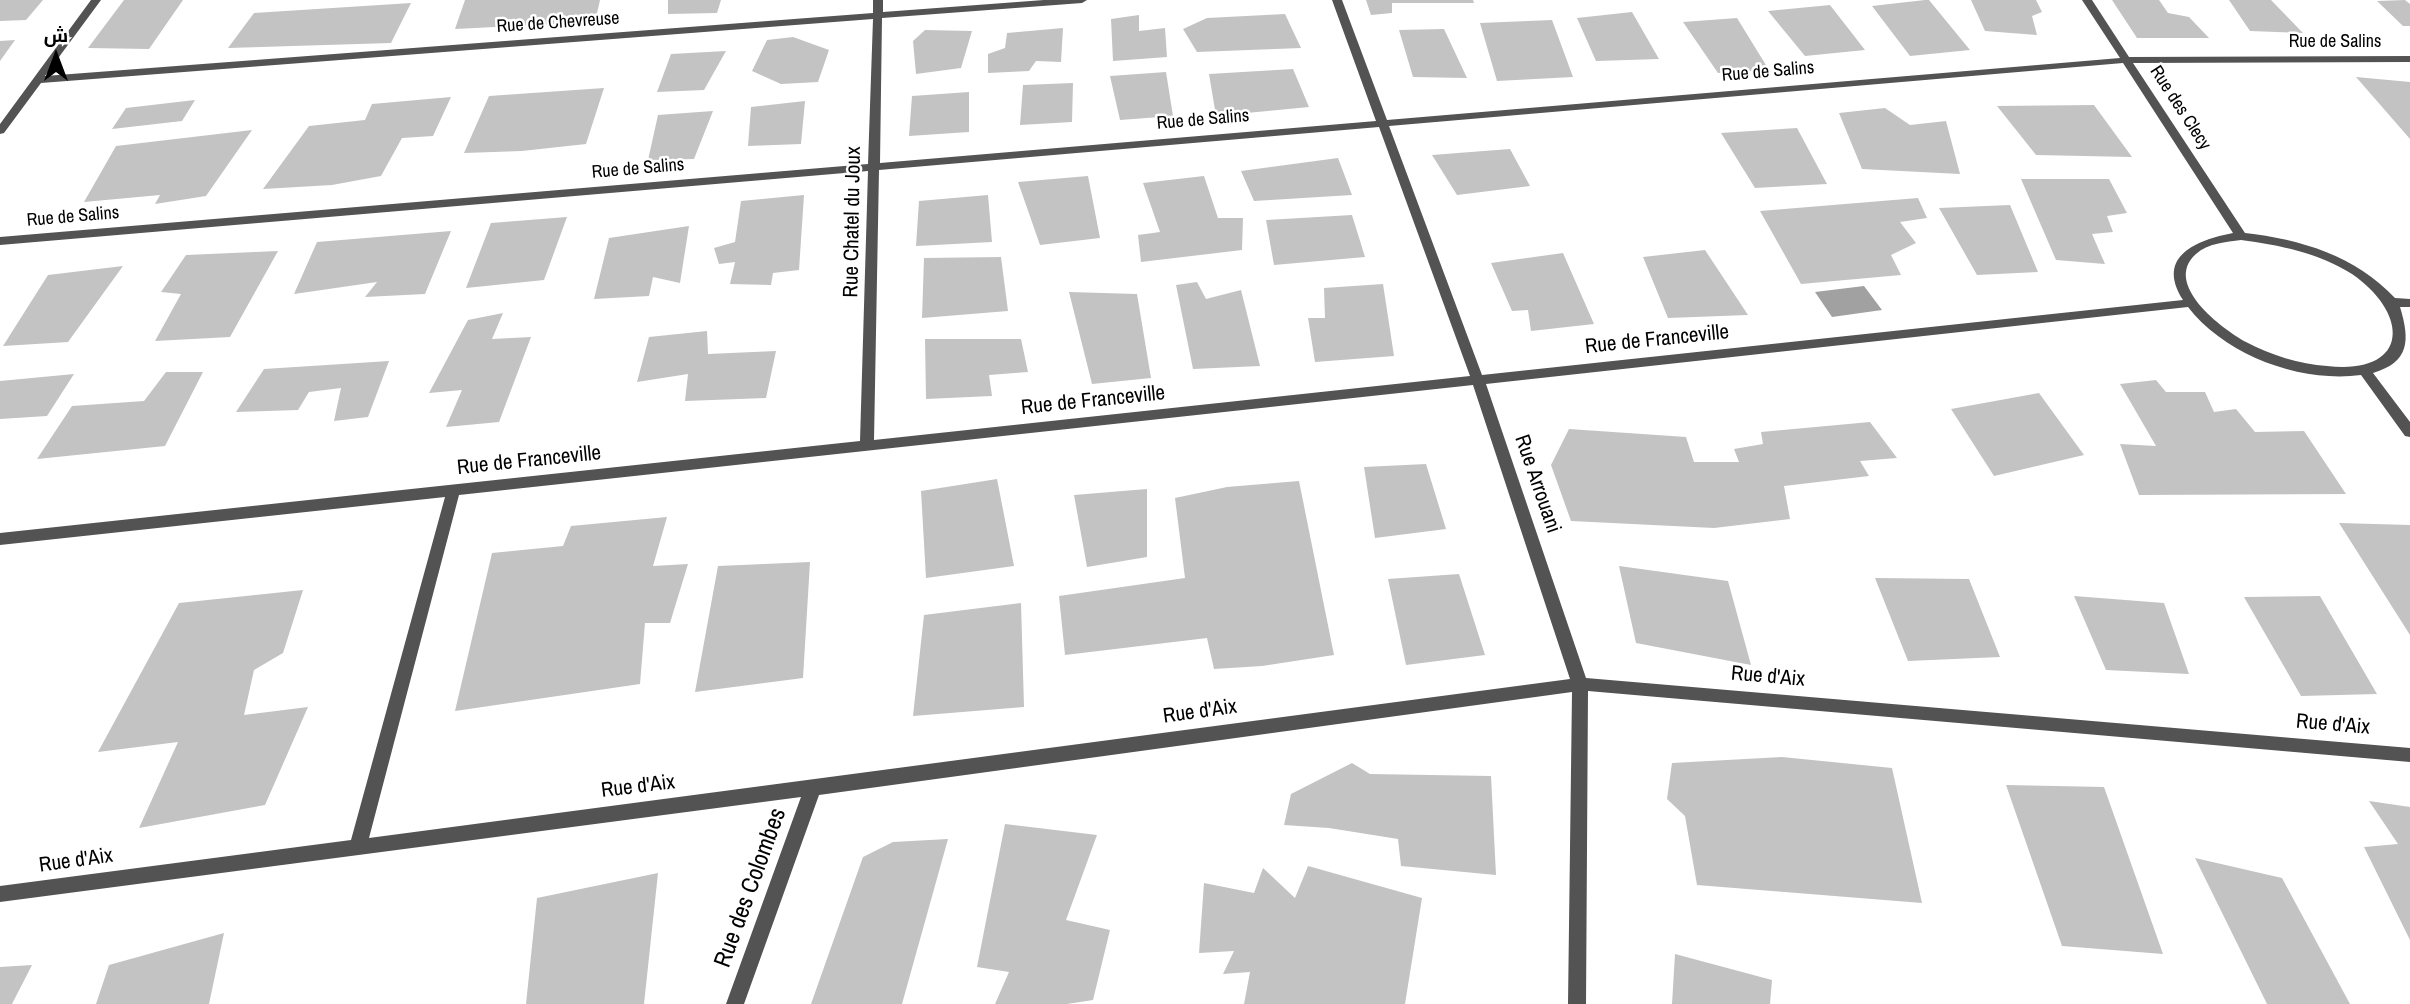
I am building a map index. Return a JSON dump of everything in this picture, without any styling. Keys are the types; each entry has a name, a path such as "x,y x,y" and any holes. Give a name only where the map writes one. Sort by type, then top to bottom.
{"street":[{"path":"0,131 96,0"},
{"name":"Rue Chatel du Joux","path":"867,446 878,0"},
{"name":"Rue de Chevreuse","path":"37,80 1083,0"},
{"name":"Rue Arrouani","path":"1337,0 1478,380 1580,684 1577,1004"},
{"name":"Rue des Clecy","path":"2087,0 2241,236"},
{"name":"Rue de Salins","path":"0,241 2128,60 2410,59"},
{"path":"2241,236 2281,241 2323,255 2361,276 2390,302 2400,318 2403,342 2390,360 2364,370 2323,371 2260,354 2219,330 2191,303 2179,277 2185,256 2207,241 2241,236"},
{"path":"2390,302 2410,303"},
{"name":"Rue de Franceville","path":"0,540 2191,303"},
{"path":"2364,370 2410,432"},
{"path":"358,846 453,491"},
{"name":"Rue d'Aix","path":"0,894 1580,684 2410,755"},
{"name":"Rue des Colombes","path":"735,1004 813,788"}],"shaded area":[{"path":"1864,286 1882,310 1832,317 1815,292"}],"building":[{"path":"0,0 43,0 26,20 0,21"},
{"path":"124,0 183,0 149,49 88,48"},
{"path":"465,0 600,0 595,22 455,29"},
{"path":"668,0 721,0 717,13 668,14"},
{"path":"1366,0 1473,0 1474,3 1392,3 1392,13 1371,15"},
{"path":"1929,0 1970,50 1910,56 1872,6"},
{"path":"1971,0 2036,0 2042,12 2032,16 2037,35 1985,31"},
{"path":"2112,0 2159,0 2168,13 2189,17 2209,38 2137,38"},
{"path":"2229,0 2271,0 2303,33 2250,31"},
{"path":"2405,0 2410,4 2410,26 2403,26 2377,1"},
{"path":"411,3 391,43 228,48 254,13"},
{"path":"1830,5 1865,50 1805,56 1768,11"},
{"path":"1632,12 1659,59 1596,61 1577,18"},
{"path":"1285,14 1301,48 1197,52 1183,29 1207,18"},
{"path":"1139,15 1139,31 1165,28 1167,57 1113,61 1111,19"},
{"path":"1737,18 1769,70 1718,73 1683,22"},
{"path":"1552,20 1573,77 1497,81 1480,23"},
{"path":"1063,28 1061,62 1036,61 1029,71 988,73 988,54 1005,48 1007,33"},
{"path":"1444,29 1467,78 1413,77 1399,30"},
{"path":"925,30 972,31 961,68 916,74 913,41"},
{"path":"793,37 829,50 818,82 781,84 752,71 767,40"},
{"path":"15,40 0,61 0,41"},
{"path":"726,51 704,90 657,92 671,54"},
{"path":"1293,69 1309,107 1216,116 1209,74"},
{"path":"1166,72 1173,116 1120,120 1110,76"},
{"path":"2356,77 2410,82 2410,139"},
{"path":"1073,83 1072,122 1020,125 1023,85"},
{"path":"604,88 586,144 522,151 464,153 489,96"},
{"path":"969,92 969,132 909,136 912,96"},
{"path":"451,97 433,136 402,138 381,176 332,185 263,189 309,126 365,120 372,104"},
{"path":"195,100 182,121 112,129 126,108"},
{"path":"805,101 801,144 748,146 751,107"},
{"path":"2094,105 2132,157 2036,155 1997,106"},
{"path":"1885,108 1910,125 1946,121 1960,174 1862,169 1839,113"},
{"path":"713,111 694,159 648,160 658,115"},
{"path":"1797,128 1827,184 1755,188 1721,133"},
{"path":"252,130 206,196 155,204 160,195 84,202 116,146"},
{"path":"1510,149 1530,186 1457,195 1432,155"},
{"path":"1338,158 1352,195 1254,201 1241,171"},
{"path":"1088,176 1100,238 1040,245 1018,182"},
{"path":"1204,176 1218,218 1243,218 1242,250 1141,262 1138,235 1160,232 1143,183"},
{"path":"2021,179 2109,179 2127,213 2107,216 2113,232 2092,234 2105,264 2056,260"},
{"path":"804,195 799,270 773,273 771,285 730,284 735,262 719,264 714,248 735,242 741,201"},
{"path":"988,195 992,242 916,246 919,201"},
{"path":"1918,198 1927,218 1900,222 1916,243 1891,255 1901,275 1801,284 1760,211"},
{"path":"2010,205 2038,272 1977,275 1939,208"},
{"path":"1352,215 1365,257 1274,265 1266,220"},
{"path":"567,217 544,280 466,288 491,223"},
{"path":"689,226 680,283 653,277 649,296 594,299 609,238"},
{"path":"451,231 425,294 365,297 377,282 294,294 317,242"},
{"path":"1705,250 1748,315 1668,318 1643,257"},
{"path":"278,251 230,337 155,341 181,294 161,292 186,255"},
{"path":"1563,253 1594,324 1531,331 1528,310 1512,311 1491,263"},
{"path":"1001,257 1008,311 922,318 924,258"},
{"path":"123,266 68,342 3,346 48,275"},
{"path":"1197,282 1206,299 1241,290 1260,366 1193,369 1176,285"},
{"path":"1383,284 1394,356 1315,362 1308,318 1325,318 1324,288"},
{"path":"1069,292 1137,294 1151,378 1092,384"},
{"path":"503,313 492,339 531,337 499,422 446,427 462,390 429,393 468,320"},
{"path":"707,331 708,354 776,351 766,398 685,401 688,374 637,382 649,337"},
{"path":"925,339 1021,339 1028,372 989,375 992,396 926,399"},
{"path":"389,361 368,417 334,421 341,388 309,392 298,410 236,412 264,369"},
{"path":"166,372 203,372 165,446 37,459 72,406 144,401"},
{"path":"74,374 47,416 0,419 0,381"},
{"path":"2156,380 2166,392 2205,392 2214,412 2236,409 2255,432 2304,431 2346,494 2139,495 2120,444 2156,446 2120,384"},
{"path":"2039,393 2084,455 1994,476 1951,409"},
{"path":"1870,422 1897,458 1860,461 1869,476 1784,486 1790,519 1714,528 1571,521 1551,465 1569,429 1686,437 1694,462 1739,462 1734,449 1763,444 1761,432"},
{"path":"1426,464 1446,529 1375,538 1364,467"},
{"path":"997,479 1014,566 926,578 921,491"},
{"path":"1299,481 1334,655 1262,666 1214,669 1207,638 1065,655 1059,596 1185,578 1175,498 1227,487"},
{"path":"1147,489 1147,557 1087,567 1074,495"},
{"path":"667,517 653,566 688,564 670,623 645,623 640,684 455,711 492,553 563,546 571,526"},
{"path":"2339,523 2410,525 2410,635"},
{"path":"810,562 803,678 695,692 718,566"},
{"path":"1619,566 1728,581 1751,665 1636,643"},
{"path":"1459,574 1485,655 1406,665 1388,579"},
{"path":"1875,578 1969,579 2000,657 1908,661"},
{"path":"303,590 283,653 254,670 244,715 308,707 265,805 139,828 178,742 98,752 179,603"},
{"path":"2074,596 2164,603 2189,674 2106,670"},
{"path":"2320,596 2377,694 2301,696 2244,597"},
{"path":"1021,603 1024,707 913,716 924,615"},
{"path":"1782,757 1892,768 1922,903 1697,885 1685,816 1667,799 1672,763"},
{"path":"1352,763 1370,774 1491,776 1496,875 1401,866 1398,839 1329,828 1284,825 1291,794"},
{"path":"2006,785 2104,787 2163,954 2062,946"},
{"path":"2369,801 2410,807 2410,940 2364,847 2398,844"},
{"path":"1005,824 1097,835 1066,920 1110,930 1093,1000 1067,1004 995,1004 1009,972 977,967"},
{"path":"948,839 902,1004 811,1004 863,857 893,842"},
{"path":"2195,858 2282,878 2350,1004 2267,1004"},
{"path":"1308,866 1422,898 1405,1004 1244,1004 1250,972 1223,974 1234,951 1199,953 1204,883 1254,893 1263,868 1295,898"},
{"path":"658,873 644,1004 526,1004 537,898"},
{"path":"224,933 209,1004 96,1004 109,965"},
{"path":"1675,954 1772,980 1770,1004 1672,1004"},
{"path":"32,965 12,1004 0,1004 0,967"}]}
